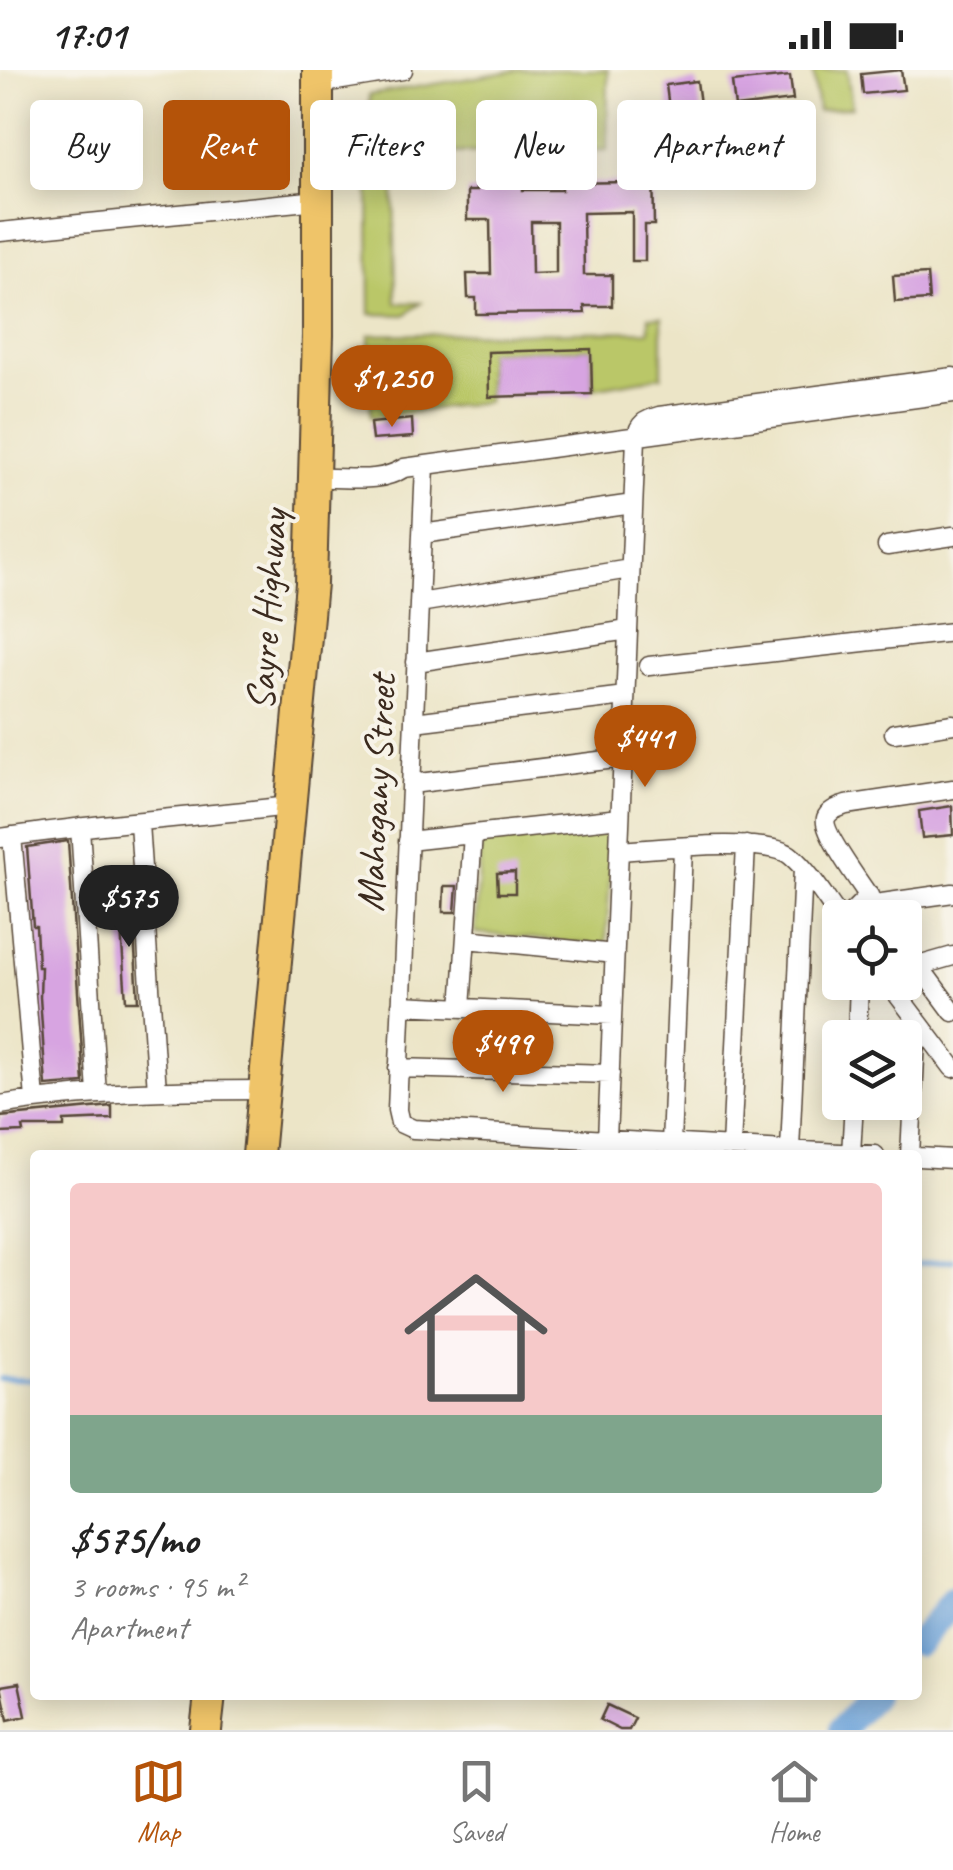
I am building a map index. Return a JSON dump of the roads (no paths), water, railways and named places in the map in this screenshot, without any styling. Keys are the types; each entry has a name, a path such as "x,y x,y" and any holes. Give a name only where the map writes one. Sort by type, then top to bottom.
{"highway":[{"name":"Sayre Highway","path":"258,1150 312,583 328,477 318,200 318,77"},
{"path":"206,1730 209,1700"}],"street":[{"path":"318,77 403,70"},
{"path":"0,232 318,200"},
{"path":"804,870 790,1150 607,1140 636,438 641,423 660,416 953,377"},
{"path":"328,477 392,464 404,468 425,466 953,393"},
{"name":"Mahogany Street","path":"425,466 396,1110 400,1123 413,1130 607,1140"},
{"path":"422,534 633,504"},
{"path":"887,546 953,536"},
{"path":"419,602 630,570"},
{"path":"416,662 628,630"},
{"path":"650,666 953,632"},
{"path":"414,722 625,696"},
{"path":"894,733 953,724"},
{"path":"411,784 623,758"},
{"path":"873,900 827,831 828,815 834,808 953,789"},
{"path":"35,1099 6,837 290,806"},
{"path":"408,841 620,818"},
{"path":"139,823 157,1090"},
{"path":"80,827 97,1094"},
{"path":"461,1008 473,834"},
{"path":"732,1147 746,846"},
{"path":"671,1144 683,848"},
{"path":"619,851 778,848 789,854 828,900"},
{"path":"908,900 953,893"},
{"path":"466,940 615,954"},
{"path":"922,965 953,956"},
{"path":"922,971 953,1012"},
{"path":"901,1000 916,1020"},
{"path":"401,1005 612,1015"},
{"path":"922,1028 953,1068"},
{"path":"398,1068 610,1074"},
{"path":"0,1105 157,1090 263,1090"},
{"path":"851,1150 853,1120"},
{"path":"910,1150 912,1120"},
{"path":"922,1158 953,1160"}],"waterway":[{"path":"922,1264 953,1260"},
{"path":"0,1379 30,1380"},
{"path":"922,1637 953,1602"},
{"path":"842,1730 868,1700"}]}
